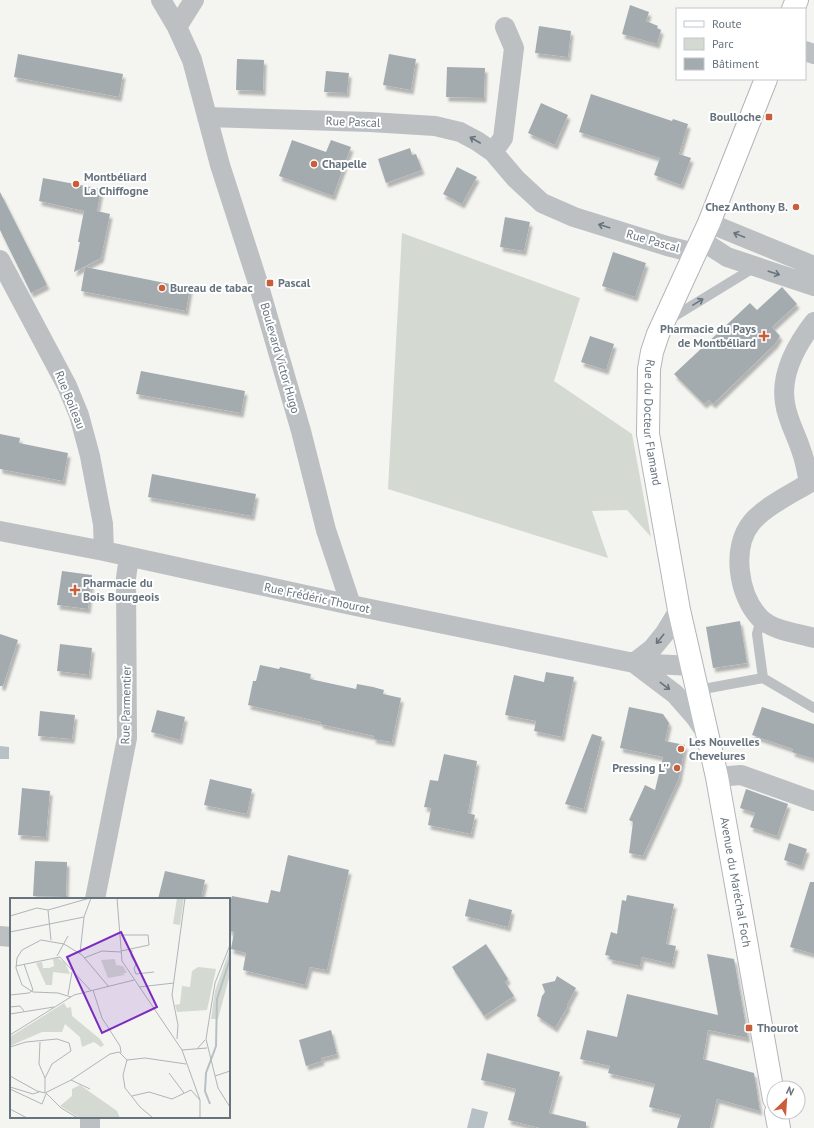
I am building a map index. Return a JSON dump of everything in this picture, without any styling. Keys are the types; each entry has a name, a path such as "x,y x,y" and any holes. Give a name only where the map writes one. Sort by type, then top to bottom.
{"street":[{"name":"Boulevard Victor Hugo","path":"161,0 177,27 192,60 220,165 257,278 301,431 326,530 352,606"},
{"path":"177,27 194,0"},
{"path":"493,152 503,138 514,48 505,27"},
{"name":"Rue du Docteur Flamand","path":"692,666 679,610 648,434 649,369 652,352 664,322 702,239 766,80"},
{"name":"Rue Pascal","path":"207,118 370,122 441,128 460,132 478,141 493,152 516,179 542,203 574,217 667,246 702,239"},
{"path":"702,239 814,266"},
{"path":"702,239 727,256 755,267 814,286"},
{"name":"Rue Boileau","path":"0,260 67,386 79,415 90,456 103,524 104,552"},
{"path":"814,322 802,337 792,356 785,382 785,403 791,426 802,451 812,486 762,513 751,523 741,542 739,564 745,597 761,618 777,628 814,638"},
{"name":"Rue Frédéric Thourot","path":"0,531 129,557 352,606 634,663 692,666"},
{"name":"Rue Parmentier","path":"95,898 127,738 126,578 129,557"},
{"path":"634,663 652,649 665,633 679,610"},
{"name":"Rue Frédéric Thourot","path":"634,663 675,694 696,718 708,735"},
{"name":"Avenue du Maréchal Foch","path":"692,666 717,777 770,1080"},
{"path":"717,777 742,775 814,801"},
{"path":"0,936 10,937"}],"lane":[{"path":"664,322 755,267"},
{"path":"761,618 757,634 763,678"},
{"path":"698,690 763,678 814,708"}],"green space":[{"path":"402,233 580,298 554,381 632,434 651,537 627,510 592,511 608,558 388,489"}],"shaded area":[{"path":"0,746 9,747 9,759 0,759"},
{"path":"472,1108 488,1112 484,1128 467,1128"}],"building":[{"path":"630,5 649,12 646,21 658,26 657,28 661,30 657,44 622,34"},
{"path":"539,26 571,31 568,57 535,53"},
{"path":"18,54 123,74 119,97 14,77"},
{"path":"389,54 416,59 411,90 383,85"},
{"path":"237,59 264,60 263,91 236,90"},
{"path":"447,67 485,68 484,98 446,97"},
{"path":"326,71 349,73 347,93 324,92"},
{"path":"591,94 672,121 673,119 688,124 679,154 691,158 681,185 654,175 660,158 579,132"},
{"path":"541,103 568,115 555,145 528,133"},
{"name":"Chapelle","path":"292,140 326,152 331,140 351,147 333,196 279,176"},
{"path":"410,148 412,155 416,154 422,170 386,183 378,159"},
{"path":"457,167 477,177 462,204 443,194"},
{"path":"43,178 101,189 97,211 110,214 101,258 74,272 84,211 39,201"},
{"path":"0,192 47,285 31,293 0,230"},
{"path":"505,217 530,222 524,251 500,247"},
{"path":"613,252 646,263 635,297 602,286"},
{"path":"85,267 190,288 186,311 81,291"},
{"path":"782,287 797,304 772,327 780,336 775,344 713,404 709,400 704,404 674,374 750,303 757,310"},
{"path":"590,336 614,344 606,370 581,362"},
{"path":"141,371 245,391 241,413 136,394"},
{"path":"0,434 20,438 19,443 68,453 63,481 0,469"},
{"path":"152,474 256,494 252,516 148,497"},
{"name":"Pharmacie du Bois Bourgeois","path":"62,571 92,575 88,609 57,605"},
{"path":"740,621 747,663 713,668 706,627"},
{"path":"0,634 18,640 3,686 0,686"},
{"path":"60,644 92,648 89,675 57,671"},
{"path":"260,665 279,669 280,667 311,674 310,679 356,689 357,684 373,687 384,690 383,694 401,698 392,742 373,739 374,736 320,724 321,722 248,705 253,681 256,681"},
{"path":"546,672 574,677 562,737 534,731 536,721 505,715 514,675 544,682"},
{"path":"629,707 663,714 669,723 665,741 685,745 679,778 643,856 629,853 633,822 629,820 645,785 655,790 663,757 620,748"},
{"path":"762,707 814,724 814,759 792,752 793,749 752,735"},
{"path":"157,710 185,717 180,740 151,732"},
{"path":"40,711 75,715 72,739 38,736"},
{"path":"592,734 602,737 584,809 565,804"},
{"path":"444,754 477,761 468,813 475,815 471,834 428,825 431,808 424,807 430,780 438,781"},
{"path":"210,779 252,789 247,814 204,805"},
{"path":"22,788 50,791 46,837 18,835"},
{"path":"746,789 788,804 777,836 750,827 755,813 740,808"},
{"path":"789,843 807,849 801,866 784,860"},
{"path":"288,855 349,870 327,970 310,967 305,985 243,970 246,953 231,949 234,932 230,931 230,898 232,896 268,903 271,890 280,892"},
{"path":"35,861 67,862 66,897 33,896"},
{"path":"165,871 205,880 201,898 158,898"},
{"path":"810,882 814,882 814,954 790,947"},
{"path":"627,895 674,904 666,944 676,946 672,964 642,957 640,966 609,959 610,956 605,955 611,932 617,934 622,900 626,901"},
{"path":"469,899 512,910 508,927 465,916"},
{"path":"486,944 508,979 505,982 514,996 484,1016 452,967"},
{"path":"707,954 734,959 748,1038 708,1030 703,1059 754,1073 760,1111 717,1099 710,1128 677,1128 681,1115 649,1107 655,1084 608,1073 610,1066 580,1059 587,1030 617,1037 627,994 718,1015"},
{"path":"557,976 576,988 567,1005 568,1006 555,1028 537,1016 542,996 545,992 542,984 555,981"},
{"path":"331,1030 337,1054 321,1058 322,1061 306,1066 299,1040"},
{"path":"487,1053 560,1072 549,1113 586,1122 586,1128 540,1128 508,1120 516,1089 481,1080"}],"place":[{"name":"Boulloche","path":"769,117"},
{"name":"Chapelle","path":"314,164"},
{"name":"Montbéliard La Chiffogne","path":"76,184"},
{"name":"Chez Anthony B.","path":"796,207"},
{"name":"Pascal","path":"270,283"},
{"name":"Bureau de tabac","path":"162,288"},
{"name":"Pharmacie du Pays de Montbéliard","path":"764,336"},
{"name":"Pharmacie du Bois Bourgeois","path":"75,590"},
{"name":"Les Nouvelles Chevelures","path":"681,749"},
{"name":"Pressing L''","path":"677,768"},
{"name":"Thourot","path":"749,1028"}]}
